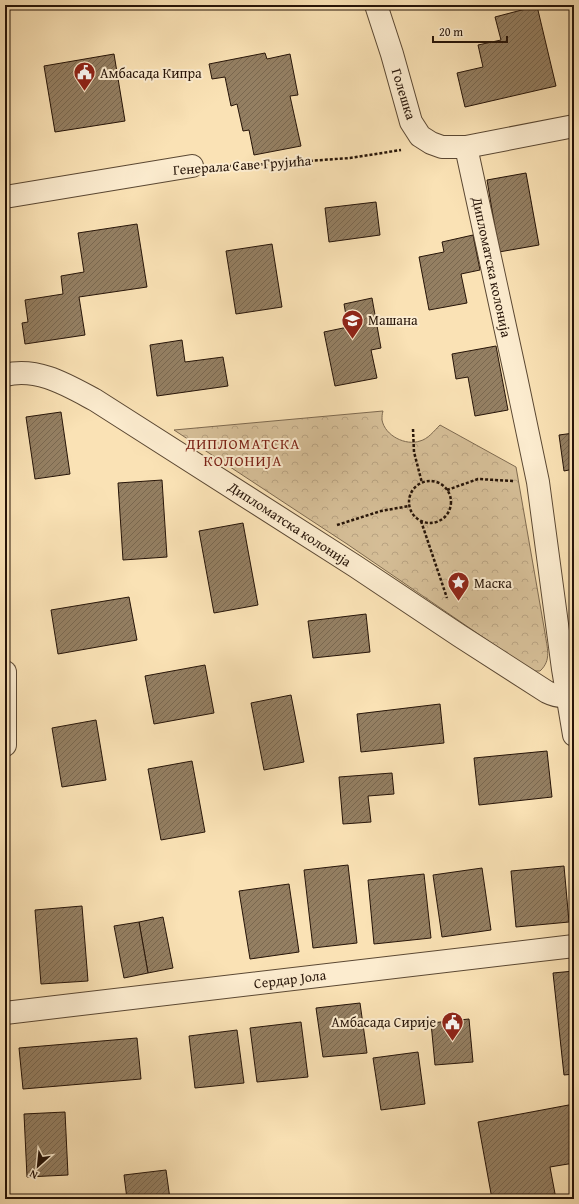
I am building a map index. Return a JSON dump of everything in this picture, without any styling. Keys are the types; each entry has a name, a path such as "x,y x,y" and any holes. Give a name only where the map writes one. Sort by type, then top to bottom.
{"street":[{"name":"Голешка","path":"376,5 390,47 411,122 420,136 431,143 442,147 466,147"},
{"path":"466,147 574,126"},
{"name":"Дипломатска колонија","path":"466,147 538,482 574,735"},
{"name":"Генерала Саве Грујића","path":"5,197 192,166"},
{"name":"Дипломатска колонија","path":"5,375 15,373 37,374 62,382 95,400 355,566 547,692 560,697 568,696"},
{"path":"5,672 5,745"},
{"name":"Сердар Јола","path":"5,1013 574,946"}],"path":[{"name":"Генерала Саве Грујића","path":"192,166 238,166 350,158 407,149 431,143"},
{"path":"413,429 414,452 422,483"},
{"path":"447,490 478,479 538,482"},
{"path":"429,482 436,483 447,490 451,503 450,510 446,516 434,523 428,523 416,518 409,506 412,492 416,487 422,483 429,482"},
{"path":"301,532 330,528 381,511 409,506"},
{"path":"421,521 448,600"}],"green space":[{"path":"383,411 382,420 387,431 403,441 414,442 423,440 440,425 516,467 548,654 546,663 540,671 534,671 525,666 347,544 174,430"}],"building":[{"path":"537,6 556,86 465,107 457,73 483,67 478,45 501,40 495,17"},
{"path":"265,53 267,59 290,54 298,95 290,96 301,146 254,155 249,130 243,131 237,104 231,106 225,77 212,79 209,64"},
{"name":"Амбасада Кипра","path":"114,54 125,121 55,132 44,66"},
{"path":"526,173 539,245 499,252 487,180"},
{"path":"376,202 380,235 329,242 325,208"},
{"path":"137,224 147,287 79,297 85,335 25,344 22,323 28,322 25,300 63,294 61,276 84,272 78,233"},
{"path":"473,235 480,270 461,274 467,303 429,310 419,257 444,252 442,242"},
{"path":"272,244 282,307 236,314 226,251"},
{"name":"Машана","path":"372,298 381,348 371,350 377,378 335,386 324,332 348,327 344,304"},
{"path":"182,340 185,362 223,357 228,386 157,396 150,345"},
{"path":"496,346 508,410 475,416 468,377 456,379 452,354"},
{"path":"61,412 70,474 35,479 26,417"},
{"path":"574,433 574,469 564,471 559,435"},
{"path":"162,480 167,557 123,560 118,483"},
{"path":"243,523 258,605 214,613 199,531"},
{"path":"129,597 137,640 58,654 51,610"},
{"path":"366,614 370,652 313,658 308,621"},
{"path":"205,665 214,713 154,724 145,676"},
{"path":"291,695 304,762 264,770 251,703"},
{"path":"440,704 444,743 361,752 357,714"},
{"path":"96,720 106,780 62,787 52,728"},
{"path":"547,751 552,797 479,805 474,758"},
{"path":"192,761 205,832 161,840 148,769"},
{"path":"392,773 394,794 368,796 371,822 343,824 339,777"},
{"path":"348,865 357,943 313,948 304,870"},
{"path":"564,866 569,922 516,927 511,871"},
{"path":"482,868 491,930 442,937 433,875"},
{"path":"424,874 431,938 374,944 368,880"},
{"path":"289,884 299,952 250,959 239,891"},
{"path":"82,906 88,981 41,984 35,910"},
{"path":"163,917 173,968 148,973 139,922"},
{"path":"139,922 148,973 124,978 114,926"},
{"path":"574,971 574,1074 564,1075 553,973"},
{"path":"360,1003 367,1053 323,1057 316,1008"},
{"name":"Амбасада Сирије","path":"469,1019 473,1062 435,1065 431,1023"},
{"path":"301,1022 308,1077 257,1082 250,1028"},
{"path":"237,1030 244,1083 195,1088 189,1036"},
{"path":"137,1038 141,1079 23,1089 19,1048"},
{"path":"418,1052 425,1104 381,1110 373,1058"},
{"path":"574,1104 574,1163 550,1167 556,1199 492,1199 478,1122"},
{"path":"65,1112 68,1175 27,1177 24,1114"},
{"path":"166,1170 170,1199 127,1199 124,1175"},
{"path":"383,1195 384,1199 362,1199"},
{"path":"273,1196 274,1199 260,1199"}],"place":[{"name":"Амбасада Кипра","path":"85,92"},
{"name":"Машана","path":"353,340"},
{"name":"Маска","path":"459,602"},
{"name":"Амбасада Сирије","path":"452,1042"}],"district":[{"name":"ДИПЛОМАТСКА КОЛОНИЈА","path":"243,452"}]}
